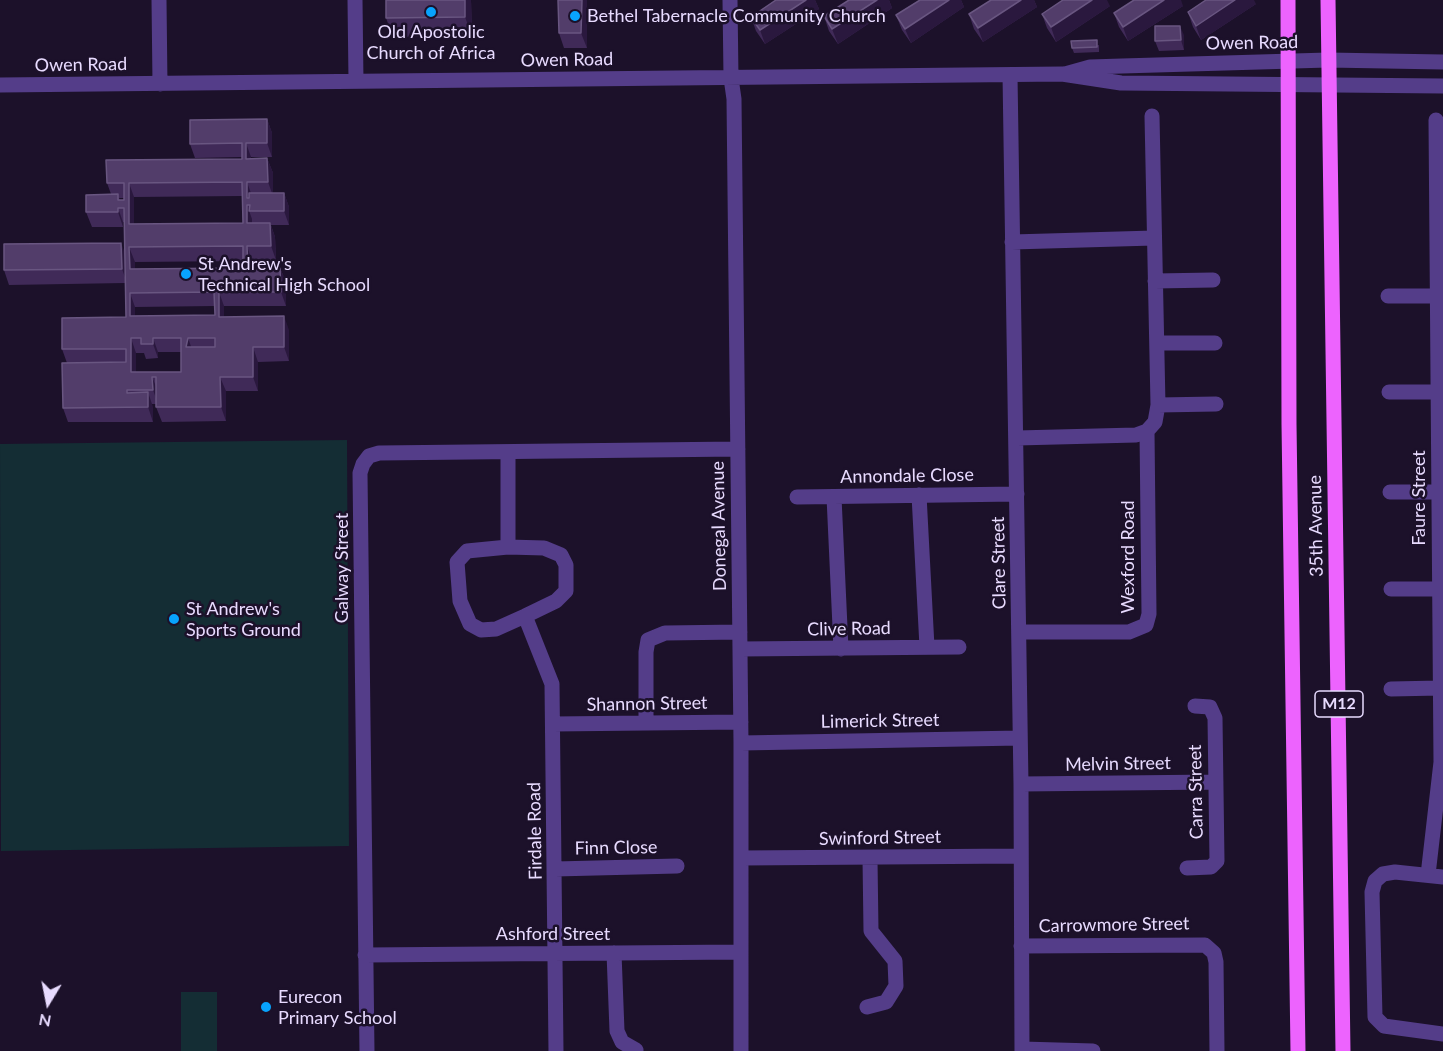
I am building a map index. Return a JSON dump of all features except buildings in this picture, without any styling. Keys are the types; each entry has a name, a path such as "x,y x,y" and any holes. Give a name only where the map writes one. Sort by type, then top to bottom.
{"main road":[{"name":"35th Avenue","path":"1288,0 1289,424 1298,1051"},
{"name":"35th Avenue","path":"1328,0 1343,1051"}],"street":[{"path":"159,0 160,84"},
{"path":"355,0 356,81"},
{"name":"Donegal Avenue","path":"730,0 731,78 734,99 741,722 741,1051"},
{"name":"Owen Road","path":"1062,74 1089,67 1328,60 1443,62"},
{"name":"Owen Road","path":"0,85 1062,74 1121,82 1443,86"},
{"name":"Clare Street","path":"1010,75 1017,438 1022,1050"},
{"path":"1017,438 1136,435 1147,431 1155,422 1158,405 1152,116"},
{"name":"Faure Street","path":"1435,876 1442,744 1439,492 1441,442 1438,392 1436,120"},
{"path":"1012,242 1154,238"},
{"path":"1155,281 1213,280"},
{"path":"1388,296 1437,296"},
{"path":"1157,343 1215,343"},
{"path":"1389,392 1438,392"},
{"path":"1158,405 1216,404"},
{"name":"Wexford Road","path":"1019,632 1129,632 1146,625 1149,614 1147,431"},
{"name":"Galway Street","path":"367,1051 361,468 369,456 379,453 738,449"},
{"path":"508,453 508,547"},
{"path":"1390,492 1439,492"},
{"name":"Annondale Close","path":"797,497 1017,494"},
{"path":"919,495 927,647"},
{"path":"834,497 841,649"},
{"path":"508,547 553,550 565,560 568,586 564,595 525,616 496,629 481,630 470,624 458,596 457,562 459,557 474,549 508,547"},
{"path":"1391,589 1440,589"},
{"name":"Firdale Road","path":"525,616 550,677 553,724 556,1051"},
{"path":"646,723 648,640 665,633 740,632"},
{"name":"Clive Road","path":"740,649 959,647"},
{"path":"1391,689 1440,688"},
{"name":"Carra Street","path":"1187,868 1211,867 1217,861 1213,712 1207,706 1195,706"},
{"name":"Shannon Street","path":"553,724 741,722"},
{"name":"Limerick Street","path":"741,743 1020,738"},
{"name":"Melvin Street","path":"1021,784 1216,782"},
{"name":"Swinford Street","path":"741,858 870,859 1020,856"},
{"path":"867,1007 886,1002 896,986 895,961 872,931 870,859"},
{"name":"Finn Close","path":"555,869 677,866"},
{"path":"1435,876 1395,872 1378,877 1372,892 1373,1011 1377,1021 1384,1026 1443,1034"},
{"name":"Carrowmore Street","path":"1021,946 1205,945 1214,953 1216,962 1217,1051"},
{"name":"Ashford Street","path":"365,956 556,952 740,952"},
{"path":"614,953 617,1030 622,1042 636,1050"},
{"path":"1022,1050 1093,1051"}],"shaded area":[{"name":"St Andrew's Sports Ground","path":"347,440 349,846 1,851 0,444"},
{"path":"181,992 217,992 217,1051 181,1051"}],"place":[{"name":"Old Apostolic Church of Africa","path":"431,12"},
{"name":"Bethel Tabernacle Community Church","path":"575,16"},
{"name":"St Andrew's Technical High School","path":"186,274"},
{"name":"St Andrew's Sports Ground","path":"174,619"},
{"name":"Eurecon Primary School","path":"266,1007"}]}
